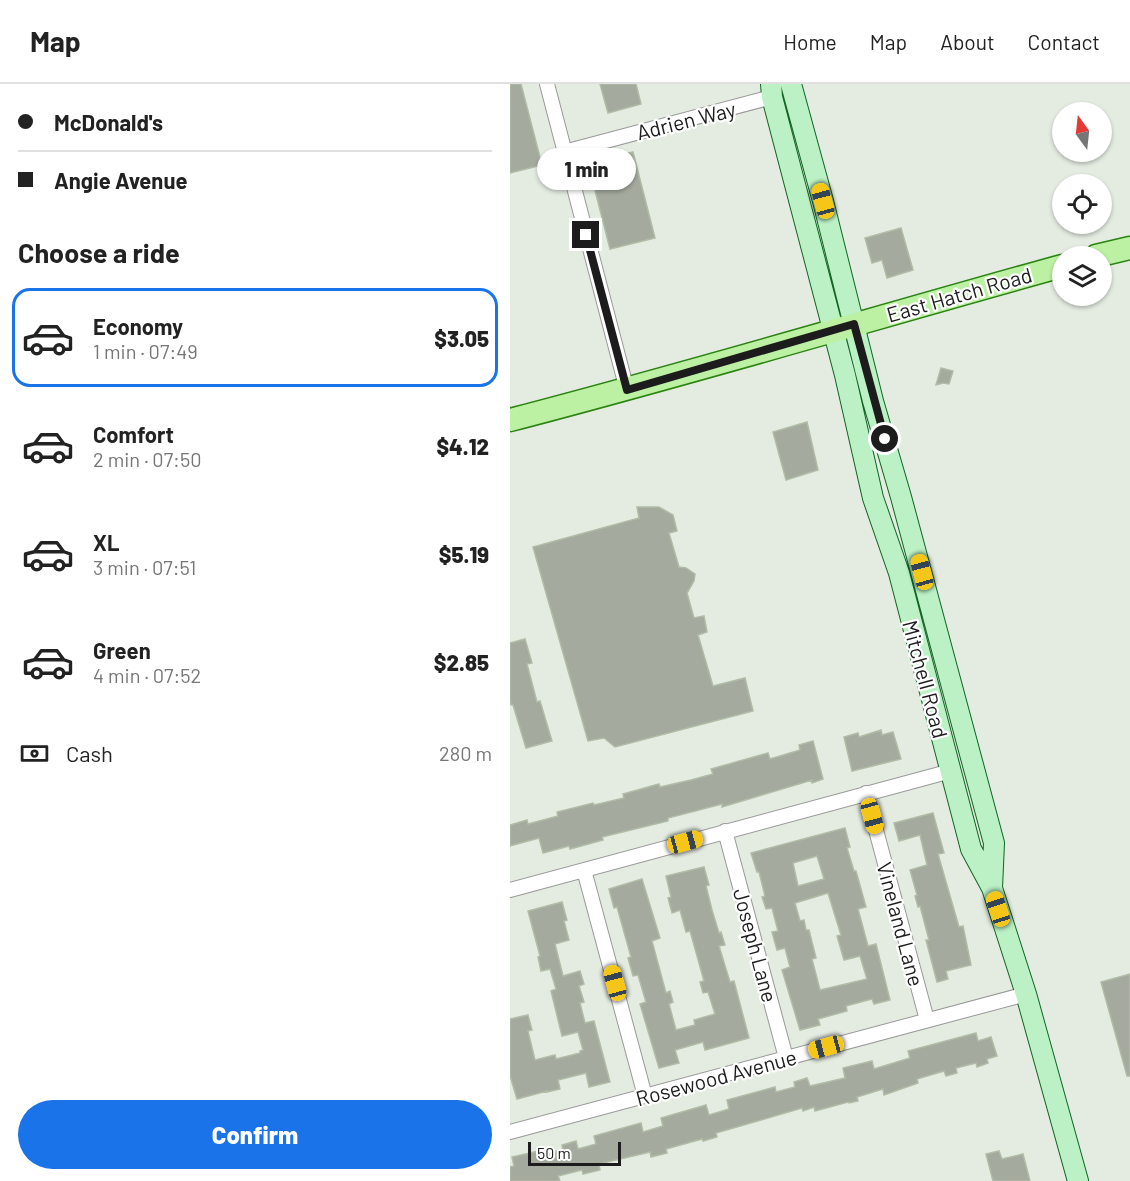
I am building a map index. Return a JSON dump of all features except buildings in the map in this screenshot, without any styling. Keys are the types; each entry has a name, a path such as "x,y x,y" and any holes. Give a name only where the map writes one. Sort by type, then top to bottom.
{"main road":[{"name":"Mitchell Road","path":"790,84 844,327 873,498 899,573 971,849 992,888 1026,994 1078,1181"},
{"name":"Mitchell Road","path":"772,91 844,327 873,401 902,497 994,843 992,888"},
{"path":"1112,252 1130,248"},
{"name":"East Hatch Road","path":"510,420 627,390 1052,269"}],"street":[{"path":"546,84 627,390"},
{"name":"Adrien Way","path":"564,152 772,91"},
{"path":"510,890 951,771"},
{"name":"Vineland Lane","path":"866,793 927,1020"},
{"name":"Joseph Lane","path":"725,831 786,1058"},
{"path":"584,870 645,1096"},
{"name":"Rosewood Avenue","path":"510,1132 1026,994"}],"route":[{"path":"586,235 627,390 854,324 885,439"}]}
